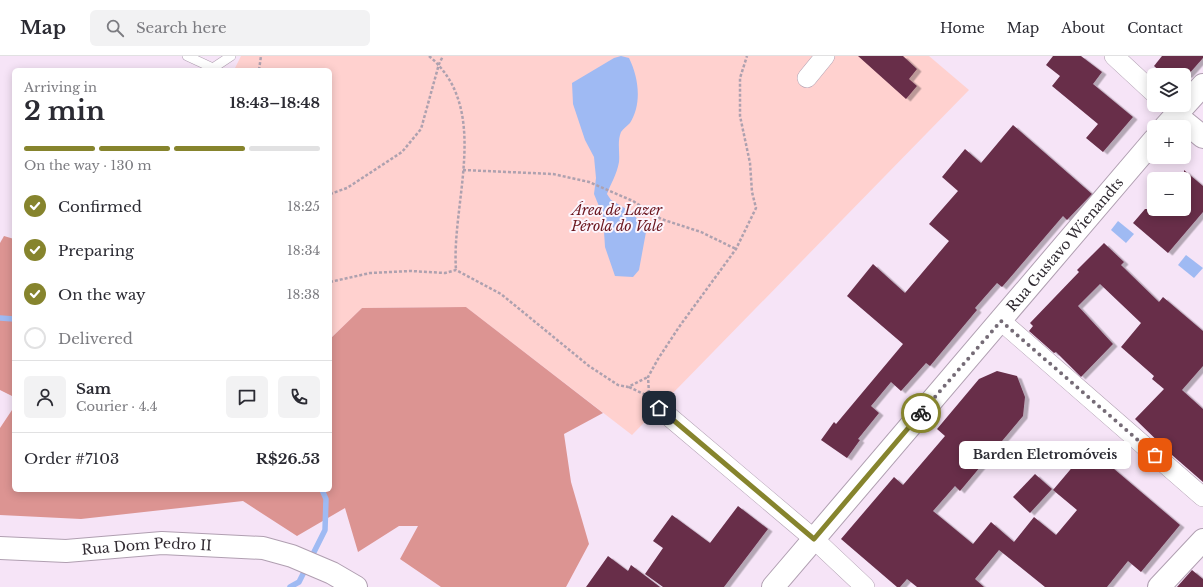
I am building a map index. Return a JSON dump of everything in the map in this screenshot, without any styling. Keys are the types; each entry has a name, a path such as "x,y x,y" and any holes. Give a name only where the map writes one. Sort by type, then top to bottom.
{"main road":[{"path":"1203,85 1169,116 1203,137"},
{"name":"Rua Gustavo Wienandts","path":"773,587 1147,148"},
{"path":"1159,587 1203,540"},
{"name":"Rua Dom Pedro II","path":"0,548 66,551 162,543 263,548 292,556 332,572 356,587"}],"street":[{"path":"807,78 825,56"},
{"path":"1114,56 1147,87"},
{"path":"1001,321 1203,497"},
{"path":"659,408 814,539 865,587"}],"lane":[{"path":"187,56 214,68 231,56"}],"path":[{"path":"259,68 261,56"},
{"path":"429,56 439,64 454,87 462,112 465,144 455,248 456,270"},
{"path":"332,193 347,188 402,152 421,129 439,64 443,56"},
{"path":"628,387 648,377 679,327 736,249 756,208 752,192 750,163 740,116 740,78 747,56"},
{"path":"463,170 553,174 590,182 634,201 660,219 701,232 736,249"},
{"path":"332,282 370,273 411,271 446,273 456,270 501,294 543,331 589,366 618,385 628,387 649,396 648,377"}],"green space":[{"name":"Área de Lazer Pérola do Vale","path":"241,56 929,56 969,90 632,435 466,307 362,308 332,337 332,68 235,68"}],"shaded area":[{"path":"4,236 12,238 12,396 0,390 0,243"},
{"path":"466,307 603,413 564,434 571,482 589,544 566,587 441,587 400,559 418,526 399,526 358,552 345,508 297,536 243,501 81,519 0,515 0,428 12,410 12,492 332,492 332,337 362,308"}],"water":[{"path":"621,56 629,58 637,82 638,99 634,116 630,123 621,132 619,140 619,162 607,194 611,200 633,213 646,232 639,270 633,277 615,276 605,247 603,216 594,194 596,178 594,157 585,140 573,104 572,83 614,58"},
{"path":"1118,221 1134,234 1126,243 1111,230"},
{"path":"1186,255 1203,268 1194,278 1178,265"}],"building":[{"path":"858,56 903,56 917,69 909,79 917,86 906,99"},
{"path":"1053,56 1081,56 1102,72 1093,84 1133,117 1103,152 1086,138 1098,124 1052,86 1060,76 1046,65"},
{"path":"1162,56 1203,56 1203,58 1191,72 1191,68 1156,68 1154,66"},
{"path":"1013,125 1092,194 1067,220 1063,216 1002,287 997,283 975,308 977,310 930,366 926,363 901,391 891,382 871,406 879,413 858,439 860,440 847,458 821,440 834,422 836,424 903,344 847,296 873,264 905,293 949,241 929,224 958,191 942,177 965,149 981,163"},
{"path":"1191,176 1203,186 1203,212 1168,253 1133,223 1145,209 1147,209 1147,216 1191,216"},
{"path":"1104,243 1124,262 1121,265 1159,302 1163,297 1203,331 1203,366 1182,390 1203,409 1203,482 1172,455 1135,419 1164,389 1152,379 1154,376 1121,347 1141,323 1100,284 1078,306 1113,344 1081,377 1056,352 1054,353 1029,331 1033,326 1030,323 1079,272 1077,270"},
{"path":"997,371 1017,376 1025,397 1023,416 960,491 955,486 933,511 973,544 991,522 1014,542 1034,517 1056,535 1077,510 1053,490 1092,444 1102,455 1100,457 1180,525 1141,572 1128,561 1107,587 1045,587 999,550 975,579 984,587 917,587 907,579 900,587 897,587 841,539 894,477 903,485 945,436 937,429 979,379"},
{"path":"1035,474 1052,489 1030,513 1013,497"},
{"path":"738,506 768,529 724,587 663,587 645,574 663,548 653,541 672,515 710,543"},
{"path":"608,556 628,571 631,565 660,587 586,587"},
{"path":"1192,570 1203,579 1203,587 1177,587"}],"waterway":[{"path":"0,318 12,319"},
{"path":"311,558 325,530 326,499 323,492"},
{"path":"290,587 299,582 307,566"}],"way so far":[{"path":"921,413 1001,321 1155,455"}],"place":[{"name":"Barden Eletromóveis","path":"1155,455"}],"route":[{"path":"659,408 814,539 921,413"}]}
